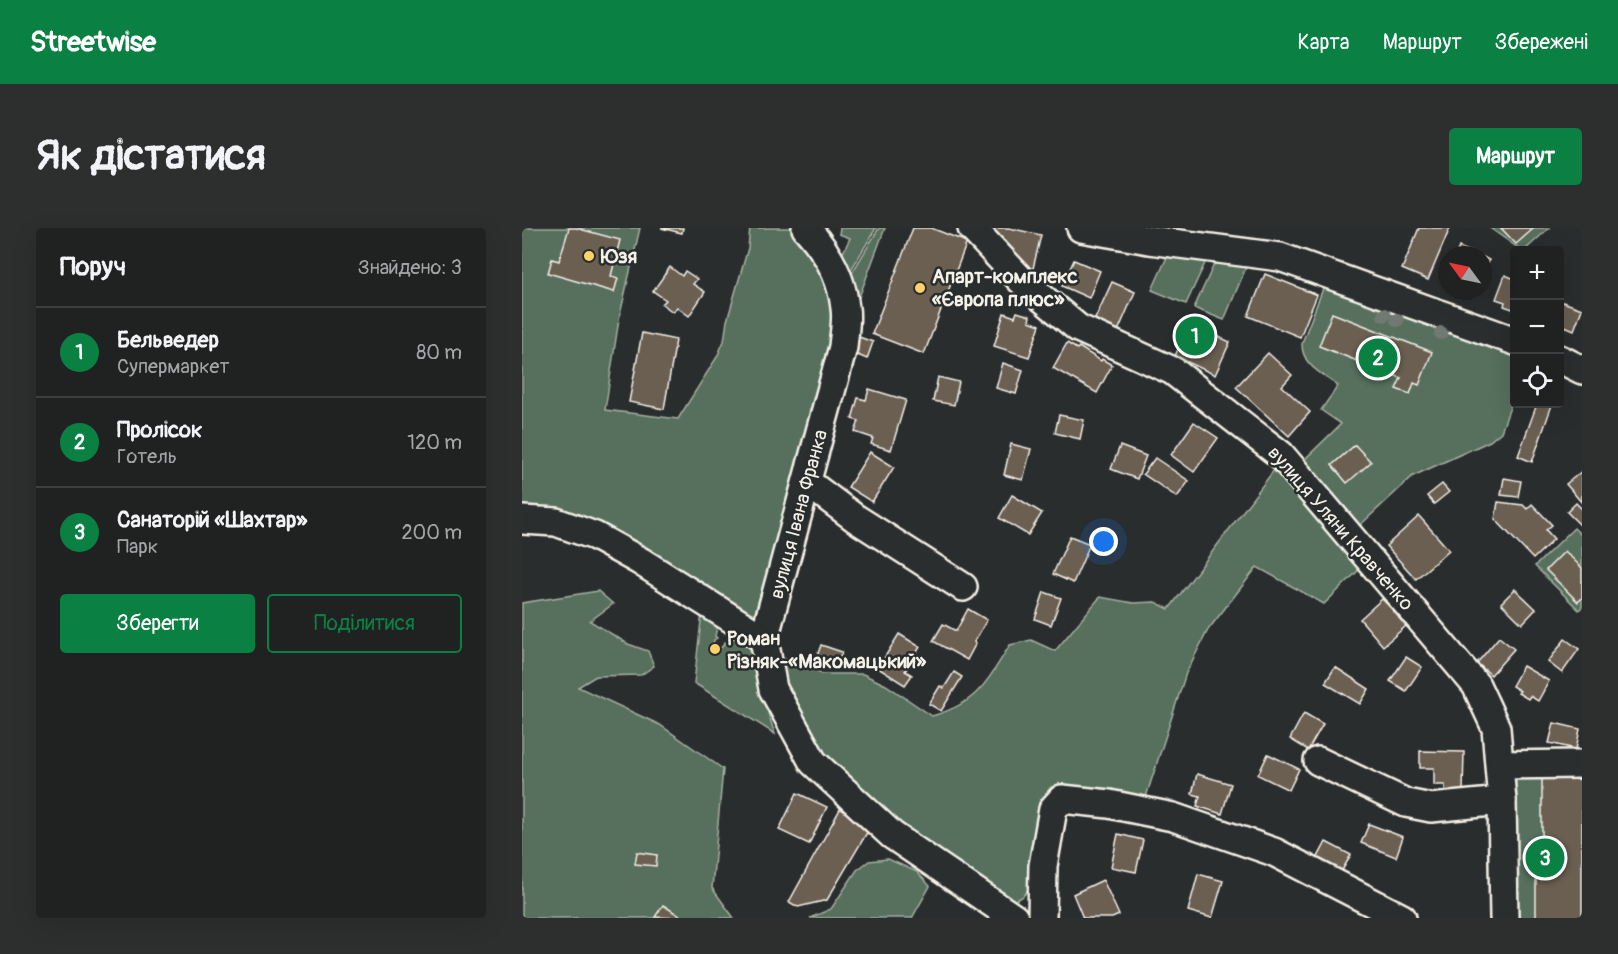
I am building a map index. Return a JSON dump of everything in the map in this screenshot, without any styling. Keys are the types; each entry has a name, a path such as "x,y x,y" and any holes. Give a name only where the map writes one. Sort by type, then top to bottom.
{"street":[{"name":"вулиця Івана Франка","path":"806,228 820,243 838,276 846,309 843,347 764,639 773,689 813,762 892,835 1014,918"},
{"name":"вулиця Уляни Кравченко","path":"972,228 1022,281 1078,328 1173,371 1281,455 1476,685 1496,728 1502,801 1504,918"},
{"path":"1081,228 1149,240 1233,239 1510,339"},
{"path":"1564,361 1582,370"},
{"path":"807,482 855,518 963,587"},
{"path":"522,520 556,522 595,536 640,561 764,639"},
{"path":"1318,761 1406,803 1431,808 1502,801"},
{"path":"1500,765 1582,765"},
{"path":"1042,918 1043,866 1053,809 1062,799 1110,804 1173,817 1274,852 1402,918"}],"green space":[{"path":"522,228 640,228 619,319 605,410 678,419 717,357 724,341 727,321 748,248 750,228 794,228 814,251 839,318 811,424 754,616 741,615 522,513"},
{"path":"840,228 876,228 848,275 840,259 850,238 839,234"},
{"path":"879,228 885,228 858,300 849,278"},
{"path":"1490,228 1549,228 1529,246 1515,246"},
{"path":"1167,257 1206,261 1186,304 1152,290"},
{"path":"1216,260 1247,265 1224,320 1194,308"},
{"path":"1324,286 1510,354 1510,407 1501,432 1490,441 1413,476 1356,529 1303,466 1306,458 1341,424 1321,410 1338,386 1309,363 1302,343","holes":["1355,445 1370,463 1347,482 1332,465"]},
{"path":"1274,470 1288,481 1362,567 1324,604 1257,567 1208,630 1186,673 1144,803 1076,788 1051,787 1042,804 1039,817 1031,881 1025,894 1020,898 1013,901 898,831 821,758 780,685 776,661 797,656 822,674 863,674 886,685 932,716 948,711 971,698 979,690 1010,645 1031,640 1055,651 1100,597 1133,603 1155,602 1169,609"},
{"path":"1574,528 1582,536 1582,607 1579,610 1535,566"},
{"path":"598,591 613,604 590,621 628,644 648,651 654,666 641,675 596,676 578,687 660,725 723,769 712,888 734,918 522,918 522,603"},
{"path":"702,612 719,624 712,653 723,646 724,642 727,643 734,638 732,636 735,634 752,648 758,683 775,734 694,683"},
{"path":"1542,774 1582,918 1508,918 1512,781"},
{"path":"888,859 917,872 930,886 912,918 810,918 831,909 857,870 869,861"}],"building":[{"path":"569,228 620,240 611,276 618,278 614,292 548,273 552,259 559,261"},
{"path":"661,228 683,228 682,233"},
{"name":"Апарт-комплекс «Європа плюс»","path":"913,228 931,228 967,242 924,354 872,334"},
{"path":"983,228 1009,228 1041,235 1031,277"},
{"path":"1419,228 1450,228 1442,246 1438,246 1438,256 1428,280 1402,269"},
{"path":"1501,228 1534,228 1516,244"},
{"path":"1074,260 1100,271 1089,298 1062,286"},
{"path":"670,267 682,276 685,271 697,279 693,284 705,292 689,316 677,307 673,312 662,304 666,300 653,291"},
{"path":"1265,274 1317,295 1300,337 1248,316"},
{"path":"1505,275 1510,277 1510,308 1504,306 1505,302 1496,299"},
{"path":"1112,282 1135,292 1118,331 1094,321"},
{"path":"1564,302 1582,309 1574,330 1565,326 1564,329"},
{"path":"1017,312 1030,316 1029,321 1040,325 1029,357 994,346 1004,313 1015,317"},
{"path":"1332,313 1432,352 1419,385 1414,383 1410,394 1396,389 1401,378 1319,346"},
{"path":"1190,323 1230,342 1215,375 1175,356"},
{"path":"642,333 676,340 664,409 629,402"},
{"path":"859,337 873,342 867,359 853,353"},
{"path":"1067,343 1112,365 1097,393 1053,368"},
{"path":"1268,353 1292,375 1282,386 1310,412 1289,436 1236,387"},
{"path":"1003,363 1023,370 1016,394 996,388"},
{"path":"938,377 959,382 954,405 933,401"},
{"path":"869,389 906,400 891,450 871,444 873,438 855,432 859,421 852,419 858,398 866,400"},
{"path":"1536,408 1551,408 1532,462 1518,456"},
{"path":"1059,415 1084,420 1080,439 1055,433"},
{"path":"1194,422 1218,438 1194,472 1171,455"},
{"path":"1011,444 1031,449 1023,480 1004,475"},
{"path":"1355,445 1371,462 1347,483 1332,465"},
{"path":"1120,446 1146,456 1137,479 1111,469"},
{"path":"870,452 894,467 872,502 848,487"},
{"path":"1155,458 1189,481 1177,497 1143,474"},
{"path":"1582,471 1582,503 1566,484"},
{"path":"1504,478 1521,481 1518,497 1501,495"},
{"path":"1442,484 1449,492 1434,504 1427,496"},
{"path":"1012,495 1042,513 1028,535 999,518"},
{"path":"1498,502 1523,505 1527,509 1532,504 1552,525 1546,530 1554,539 1533,559 1495,519"},
{"path":"1576,503 1582,509 1580,525 1567,512"},
{"path":"1419,516 1449,550 1416,579 1386,546"},
{"path":"1070,536 1090,544 1073,583 1053,574"},
{"path":"1565,551 1582,568 1582,598 1578,602 1546,570"},
{"path":"1515,589 1536,609 1522,624 1501,603"},
{"path":"1044,592 1061,598 1051,625 1035,619"},
{"path":"1382,599 1406,626 1383,646 1360,619"},
{"path":"968,609 987,620 967,660 933,641 943,624 956,631"},
{"path":"899,634 920,647 905,671 912,675 905,685 878,668"},
{"path":"1499,637 1514,649 1491,675 1477,663"},
{"path":"1565,639 1579,649 1562,673 1548,662"},
{"path":"821,645 842,652 837,667 816,659"},
{"path":"1406,657 1422,667 1406,691 1390,681"},
{"path":"1523,666 1549,681 1538,701 1530,696 1528,699 1512,686"},
{"path":"1335,667 1369,689 1360,704 1325,683"},
{"path":"954,672 962,677 941,711 929,704 940,686 944,688"},
{"path":"1304,713 1323,724 1308,750 1290,739"},
{"path":"1554,723 1580,729 1576,749 1549,743"},
{"path":"1420,751 1464,752 1463,791 1445,791 1445,785 1434,785 1434,768 1420,768"},
{"path":"1268,754 1299,769 1289,790 1258,775"},
{"path":"1197,774 1231,784 1222,814 1197,806 1200,796 1192,794"},
{"path":"1542,774 1582,774 1582,918 1536,918 1536,840 1542,840"},
{"path":"797,793 827,807 809,844 779,830"},
{"path":"844,802 871,826 827,900 798,907 789,902"},
{"path":"1369,824 1403,837 1396,857 1361,843"},
{"path":"1118,834 1143,840 1136,872 1111,867"},
{"path":"1326,842 1351,855 1340,874 1316,861"},
{"path":"637,852 657,855 656,866 635,864"},
{"path":"1198,874 1223,881 1212,918 1188,911"},
{"path":"1103,880 1119,915 1112,918 1083,918 1073,894"},
{"path":"663,905 680,916 679,918 655,917"}],"place":[{"name":"Юзя","path":"589,256"},
{"name":"Апарт-комплекс «Європа плюс»","path":"920,288"},
{"name":"Бельведер","path":"1195,336"},
{"name":"Пролісок","path":"1378,358"},
{"name":"Роман Різняк-«Макомацький»","path":"715,649"},
{"name":"Санаторій «Шахтар»","path":"1545,858"}]}
